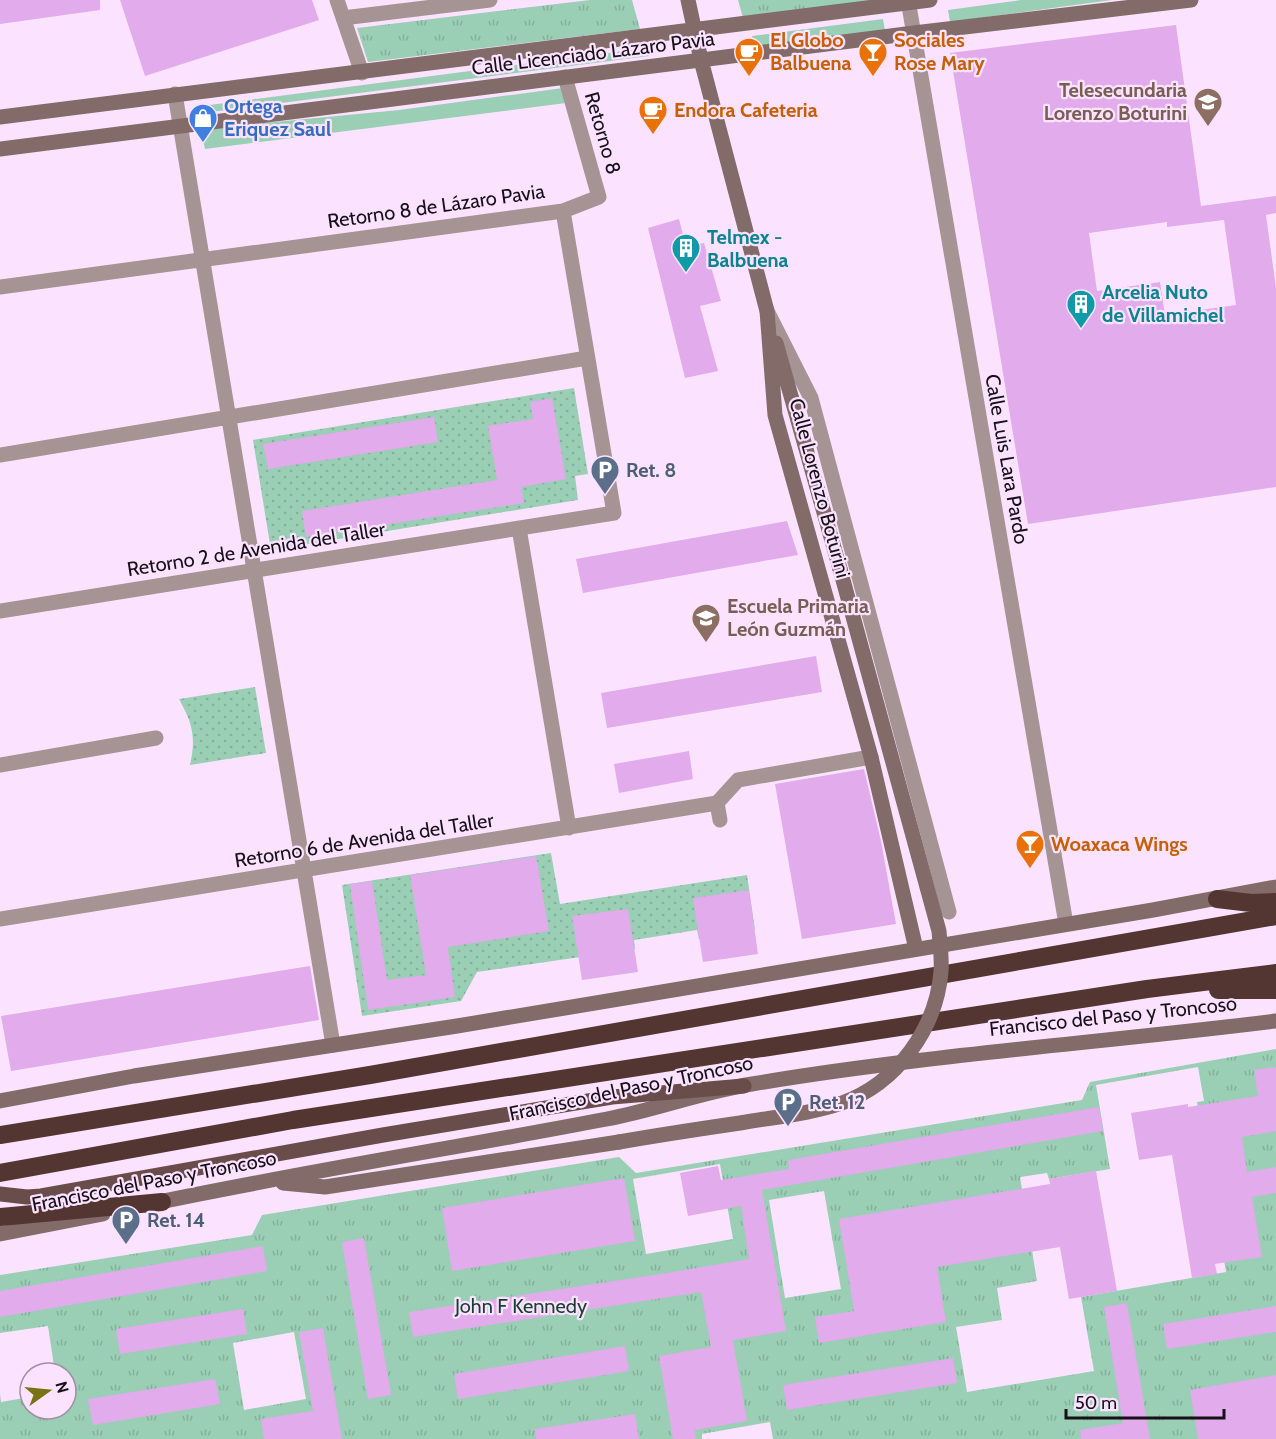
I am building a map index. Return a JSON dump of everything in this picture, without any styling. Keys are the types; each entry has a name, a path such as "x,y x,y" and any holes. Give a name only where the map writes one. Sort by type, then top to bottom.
{"highway":[{"path":"1217,899 1251,903 1276,902"},
{"path":"0,1135 370,1075 1276,916"},
{"name":"Francisco del Paso y Troncoso","path":"0,1173 293,1120 1147,989 1276,973"},
{"path":"1147,989 1276,990"},
{"path":"0,1217 162,1202"}],"main road":[{"name":"Calle Lorenzo Boturini","path":"688,0 701,60 768,311 775,415 871,757 916,949"},
{"name":"Calle Licenciado Lázaro Pavia","path":"0,117 930,0"},
{"name":"Calle Licenciado Lázaro Pavia","path":"0,149 1191,0"},
{"path":"268,1181 325,1187 797,1114 843,1102 876,1085 893,1071 916,1042 931,1014 941,972 939,931 768,311"},
{"path":"0,1101 134,1076 916,949 1217,899 1276,887"},
{"name":"Francisco del Paso y Troncoso","path":"0,1234 268,1181 610,1118 744,1086 955,1056 1276,1021"},
{"path":"0,1194 42,1196 612,1097 744,1086"}],"street":[{"path":"337,0 362,73"},
{"path":"343,18 490,0"},
{"name":"Calle Luis Lara Pardo","path":"908,1 1066,924"},
{"name":"Retorno 8","path":"563,211 599,197 565,77"},
{"path":"175,94 333,1045"},
{"name":"Retorno 8 de Lázaro Pavia","path":"0,287 563,211 614,513"},
{"path":"768,311 811,398 949,912"},
{"path":"0,455 587,358"},
{"name":"Retorno 2 de Avenida del Taller","path":"0,611 614,513"},
{"path":"519,528 569,828"},
{"path":"0,765 156,738"},
{"path":"720,820 717,803 738,780 871,757"},
{"name":"Retorno 6 de Avenida del Taller","path":"0,919 717,803"}],"green space":[{"path":"590,0 632,0 640,29 368,62 357,28"},
{"path":"738,0 875,0 743,18"},
{"path":"1021,0 1112,0 950,22 948,10"},
{"path":"883,19 885,30 755,46 752,36"},
{"path":"647,48 649,56 195,114 194,107"},
{"path":"563,88 566,103 205,149 201,129 399,110"},
{"path":"574,388 588,474 575,476 578,500 271,550 253,440"},
{"path":"255,687 266,753 190,765 193,747 192,731 179,699"},
{"path":"551,853 560,904 747,875 755,930 699,939 697,930 634,940 635,949 477,972 461,1001 362,1016 342,885"},
{"name":"John F Kennedy","path":"1276,1049 1276,1439 773,1439 770,1422 702,1434 702,1439 0,1439 0,1394 1,1402 18,1399 18,1421 78,1421 78,1361 53,1361 48,1326 0,1333 0,1275 252,1235 262,1215 619,1157 636,1173 1082,1100 1090,1082","holes":["1198,1067 1204,1101 1197,1102 1226,1272 1081,1297 1094,1371 967,1392 956,1327 1002,1320 997,1288 1037,1281 1020,1177 1047,1173 1049,1179 1110,1169 1096,1085","720,1164 733,1239 646,1254 633,1179","824,1191 841,1289 785,1298 769,1200","294,1332 306,1399 244,1410 233,1343"]}],"building":[{"path":"0,0 100,0 100,10 0,24"},
{"path":"120,0 312,0 319,20 145,76"},
{"path":"1176,25 1201,206 1276,196 1276,213 1266,215 1276,288 1276,487 1028,524 950,53","holes":["1224,220 1236,305 1165,315 1160,282 1097,291 1089,233 1167,222 1167,227"]},
{"name":"Telmex - Balbuena","path":"679,219 686,246 704,243 721,301 700,306 718,371 685,378 648,228"},
{"path":"552,398 566,479 521,487 524,503 306,537 302,511 497,480 488,426 533,419 530,402"},
{"path":"434,417 438,442 268,469 263,444"},
{"path":"787,521 798,555 583,593 576,559"},
{"path":"816,656 822,692 607,728 601,693"},
{"path":"689,751 693,779 619,793 614,764"},
{"path":"864,769 881,841 896,924 802,939 775,784"},
{"path":"536,856 549,931 448,947 455,997 368,1010 350,884 372,881 387,980 426,975 410,875"},
{"path":"749,890 758,954 703,962 693,898"},
{"path":"628,909 638,972 582,980 572,916"},
{"path":"310,966 319,1020 11,1071 1,1016"},
{"path":"1276,1067 1276,1131 1242,1137 1247,1172 1276,1167 1276,1193 1252,1197 1262,1257 1215,1264 1217,1274 1192,1278 1172,1155 1139,1160 1131,1113 1258,1096 1254,1070"},
{"path":"1099,1107 1103,1131 762,1190 786,1331 733,1340 747,1421 695,1430 696,1439 673,1439 659,1356 711,1347 701,1292 413,1337 409,1312 749,1259 741,1206 688,1216 680,1173 718,1166 721,1180 789,1169 788,1160"},
{"path":"1096,1171 1117,1291 1069,1299 1060,1247 937,1267 946,1322 819,1343 815,1317 854,1311 839,1219 1050,1184 1049,1179"},
{"path":"624,1178 635,1241 452,1271 442,1208"},
{"path":"364,1238 391,1395 368,1399 342,1242"},
{"path":"263,1246 267,1271 0,1317 0,1291"},
{"path":"1127,1303 1150,1439 1081,1439 1080,1430 1123,1423 1104,1307"},
{"path":"1276,1306 1276,1332 1167,1349 1163,1324"},
{"path":"243,1309 247,1334 120,1354 116,1329"},
{"path":"323,1328 342,1439 264,1439 261,1419 313,1411 299,1332"},
{"path":"625,1346 629,1371 458,1399 454,1374"},
{"path":"953,1358 957,1383 787,1410 783,1385"},
{"path":"1276,1375 1276,1439 1198,1439 1190,1390"},
{"path":"215,1379 220,1404 93,1425 88,1399"},
{"path":"635,1414 639,1439 536,1439 535,1429"}],"place":[{"name":"El Globo Balbuena","path":"749,78"},
{"name":"Sociales Rose Mary","path":"873,78"},
{"name":"Telesecundaria Lorenzo Boturini","path":"1208,128"},
{"name":"Endora Cafeteria","path":"653,136"},
{"name":"Ortega Eriquez Saul","path":"203,144"},
{"name":"Telmex - Balbuena","path":"686,274"},
{"name":"Arcelia Nuto de Villamichel","path":"1081,330"},
{"name":"Ret. 8","path":"605,496"},
{"name":"Escuela Primaria León Guzmán","path":"706,644"},
{"name":"Woaxaca Wings","path":"1030,870"},
{"name":"Ret. 12","path":"788,1128"},
{"name":"Ret. 14","path":"126,1246"}]}
